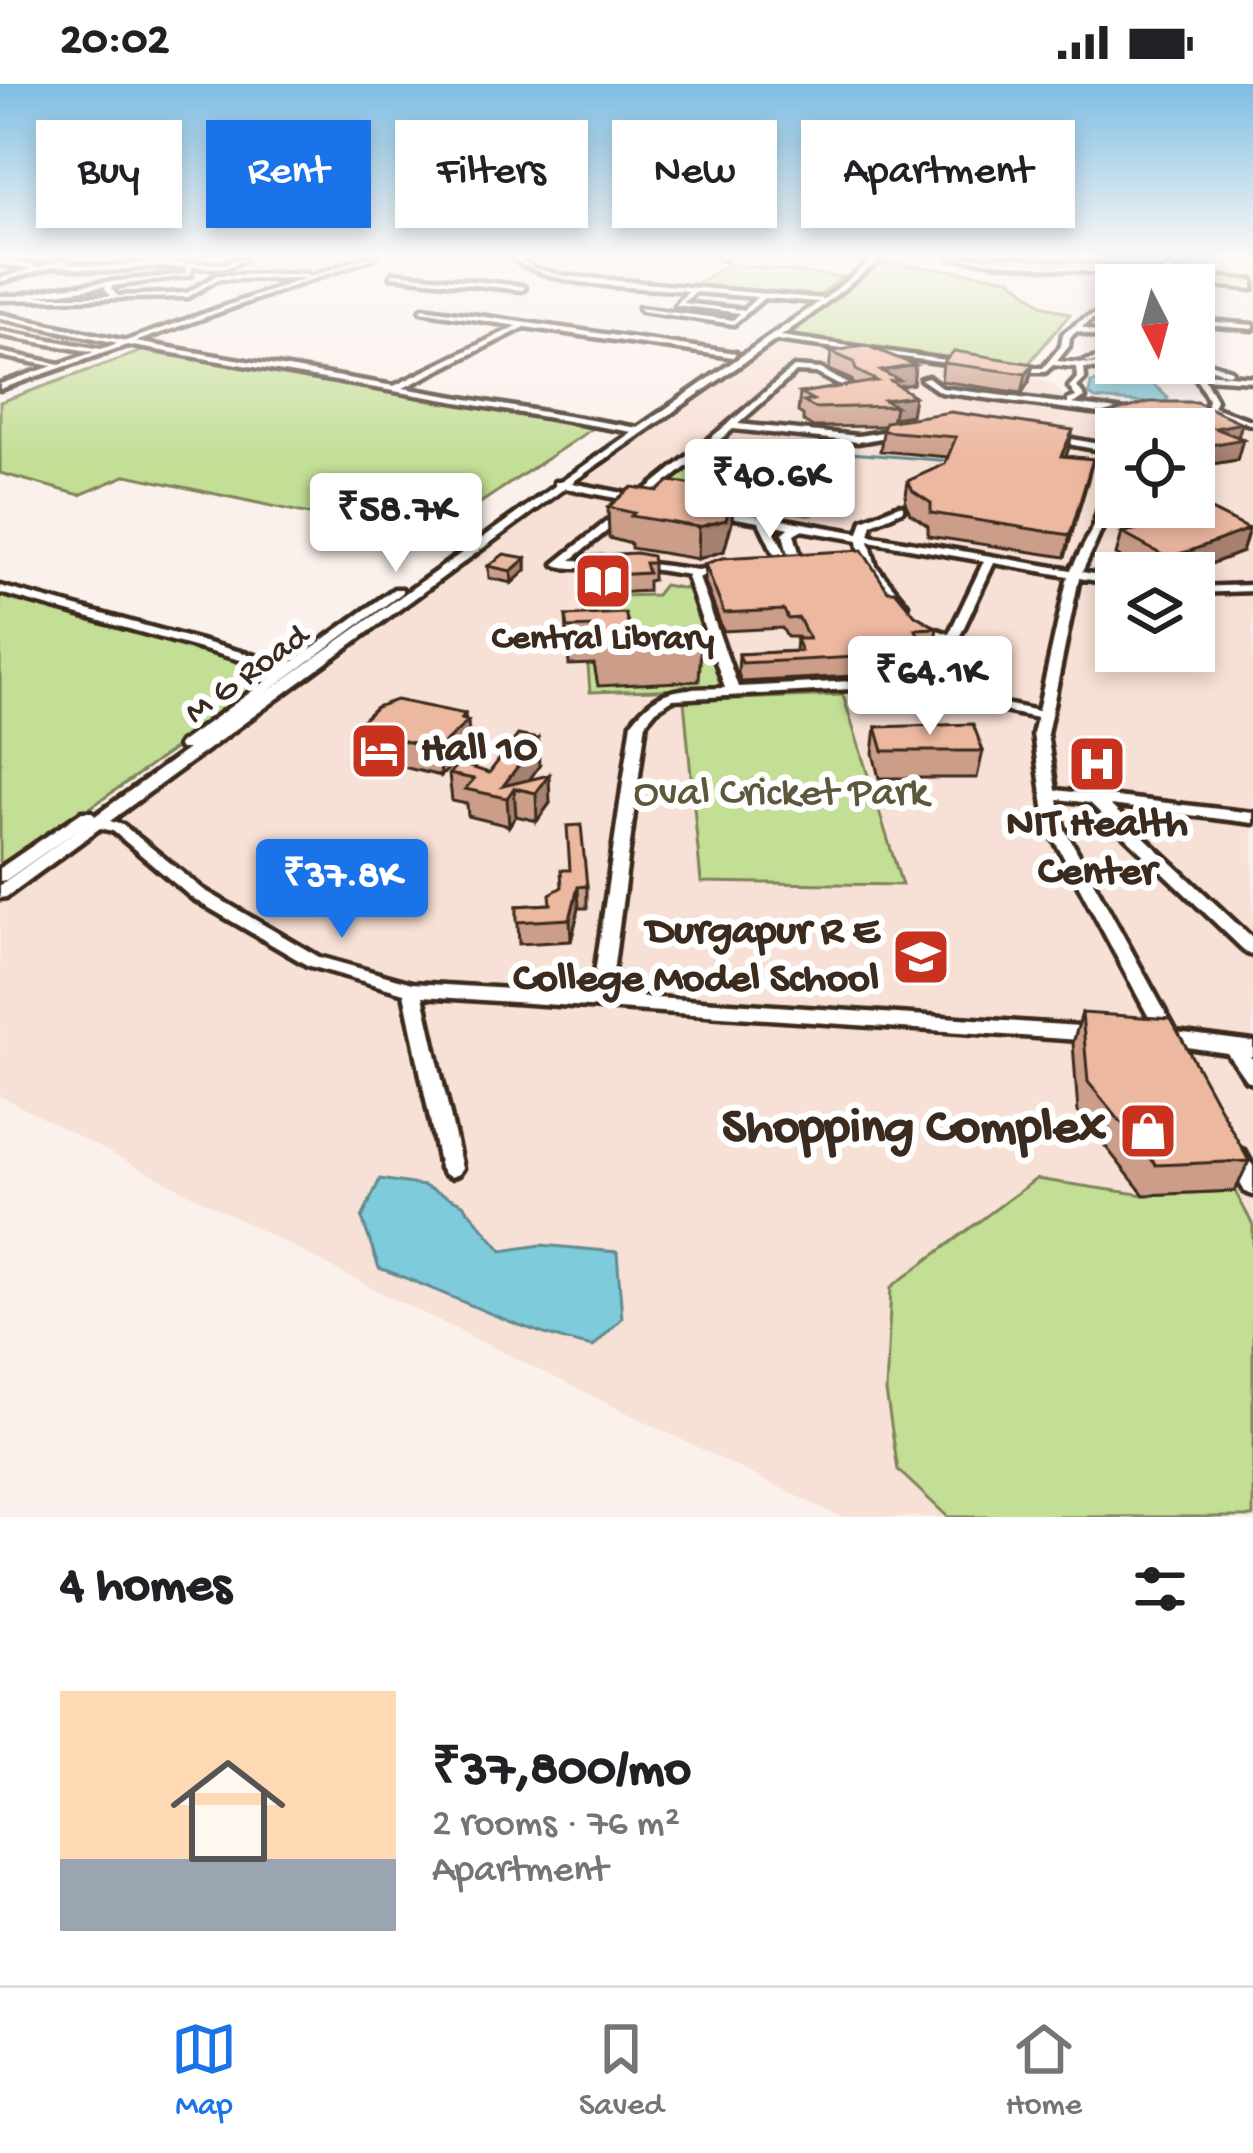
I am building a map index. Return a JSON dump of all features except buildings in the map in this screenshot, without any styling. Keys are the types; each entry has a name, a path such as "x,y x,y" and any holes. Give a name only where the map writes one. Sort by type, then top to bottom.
{"street":[{"path":"37,324 634,430 733,355 768,337 978,368 925,365 920,375"},
{"path":"0,384 182,324"},
{"path":"394,388 524,324 733,355"},
{"path":"0,876 288,669 787,324"},
{"path":"1040,400 1051,381 1000,371 1036,372 1054,360 1066,336 1083,324"},
{"path":"1216,324 1253,327"},
{"path":"1078,327 1095,327"},
{"path":"1078,327 1095,333"},
{"path":"0,333 104,351"},
{"path":"1064,347 1095,353"},
{"path":"841,360 863,356 889,364"},
{"path":"0,358 56,364"},
{"path":"1054,360 1095,361"},
{"path":"1054,360 1095,367"},
{"path":"803,370 825,363"},
{"path":"1072,404 1081,398 1073,387 1081,379 1081,366"},
{"path":"1215,368 1250,380"},
{"path":"719,568 698,573 636,563 560,564 653,497 794,369 818,371 848,386"},
{"path":"920,375 948,379"},
{"path":"920,375 940,390 1097,408"},
{"path":"1215,377 1250,380"},
{"path":"1203,384 1212,400 1208,408 1252,423"},
{"path":"1192,402 1194,408"},
{"path":"1221,428 1252,423"},
{"path":"731,426 858,439 918,429"},
{"path":"1032,435 1095,446"},
{"path":"562,480 653,497"},
{"name":"M G Road","path":"0,893 562,480"},
{"path":"778,523 763,519 702,505 778,523 931,539 1095,576"},
{"path":"899,508 871,518 863,531 865,560 923,631 952,640"},
{"path":"778,523 790,564"},
{"path":"790,564 797,525"},
{"path":"1076,531 1095,527"},
{"path":"1098,528 1077,571 1040,734 1048,793 1055,826 1180,1057"},
{"path":"863,531 894,541 1077,571"},
{"path":"894,541 931,539"},
{"path":"991,558 927,691 1045,716"},
{"path":"842,561 865,560"},
{"path":"763,565 819,562"},
{"path":"698,573 693,577 733,691"},
{"path":"1215,589 1253,588"},
{"path":"0,589 288,669"},
{"path":"600,1002 639,722 651,706 670,695 932,681"},
{"path":"1048,793 1253,818"},
{"path":"1096,800 1253,949"},
{"path":"95,821 118,828 198,894 313,961 412,989 1123,1035"},
{"path":"412,989 451,1168"},
{"path":"1146,1037 1243,1048 1253,1075"},
{"path":"1232,1149 1253,1186"}],"shaded area":[{"path":"771,338 1039,379 1053,385 1071,405 1095,411 1095,528 1215,528 1215,419 1253,421 1253,1517 840,1517 384,1294 0,1096 0,903 372,617"}],"green space":[{"path":"799,324 1062,324 1025,368 784,335"},
{"path":"145,350 593,428 426,539 127,475 80,495 0,473 0,402"},
{"path":"712,450 852,476 812,515 660,490"},
{"path":"664,585 692,590 725,688 590,692 583,597 656,595"},
{"path":"0,591 284,672 0,871"},
{"name":"Oval Cricket Park","path":"843,695 902,885 701,882 684,701"},
{"path":"1036,1179 1144,1195 1235,1191 1253,1225 1253,1517 948,1517 898,1470 886,1392 891,1287"}],"water":[{"path":"1091,383 1153,384 1168,398 1164,404 1095,399 1089,394"},
{"path":"380,1179 424,1186 463,1204 502,1251 541,1245 617,1252 622,1318 593,1347 511,1322 379,1268 362,1218"}],"waterway":[{"path":"712,442 951,461"}],"place":[{"name":"Central Library","path":"603,581"},
{"name":"Hall 10","path":"379,751"},
{"name":"NIT Health Center","path":"1097,764"},
{"name":"Durgapur R E College Model School","path":"921,957"},
{"name":"Shopping Complex","path":"1148,1131"}]}
